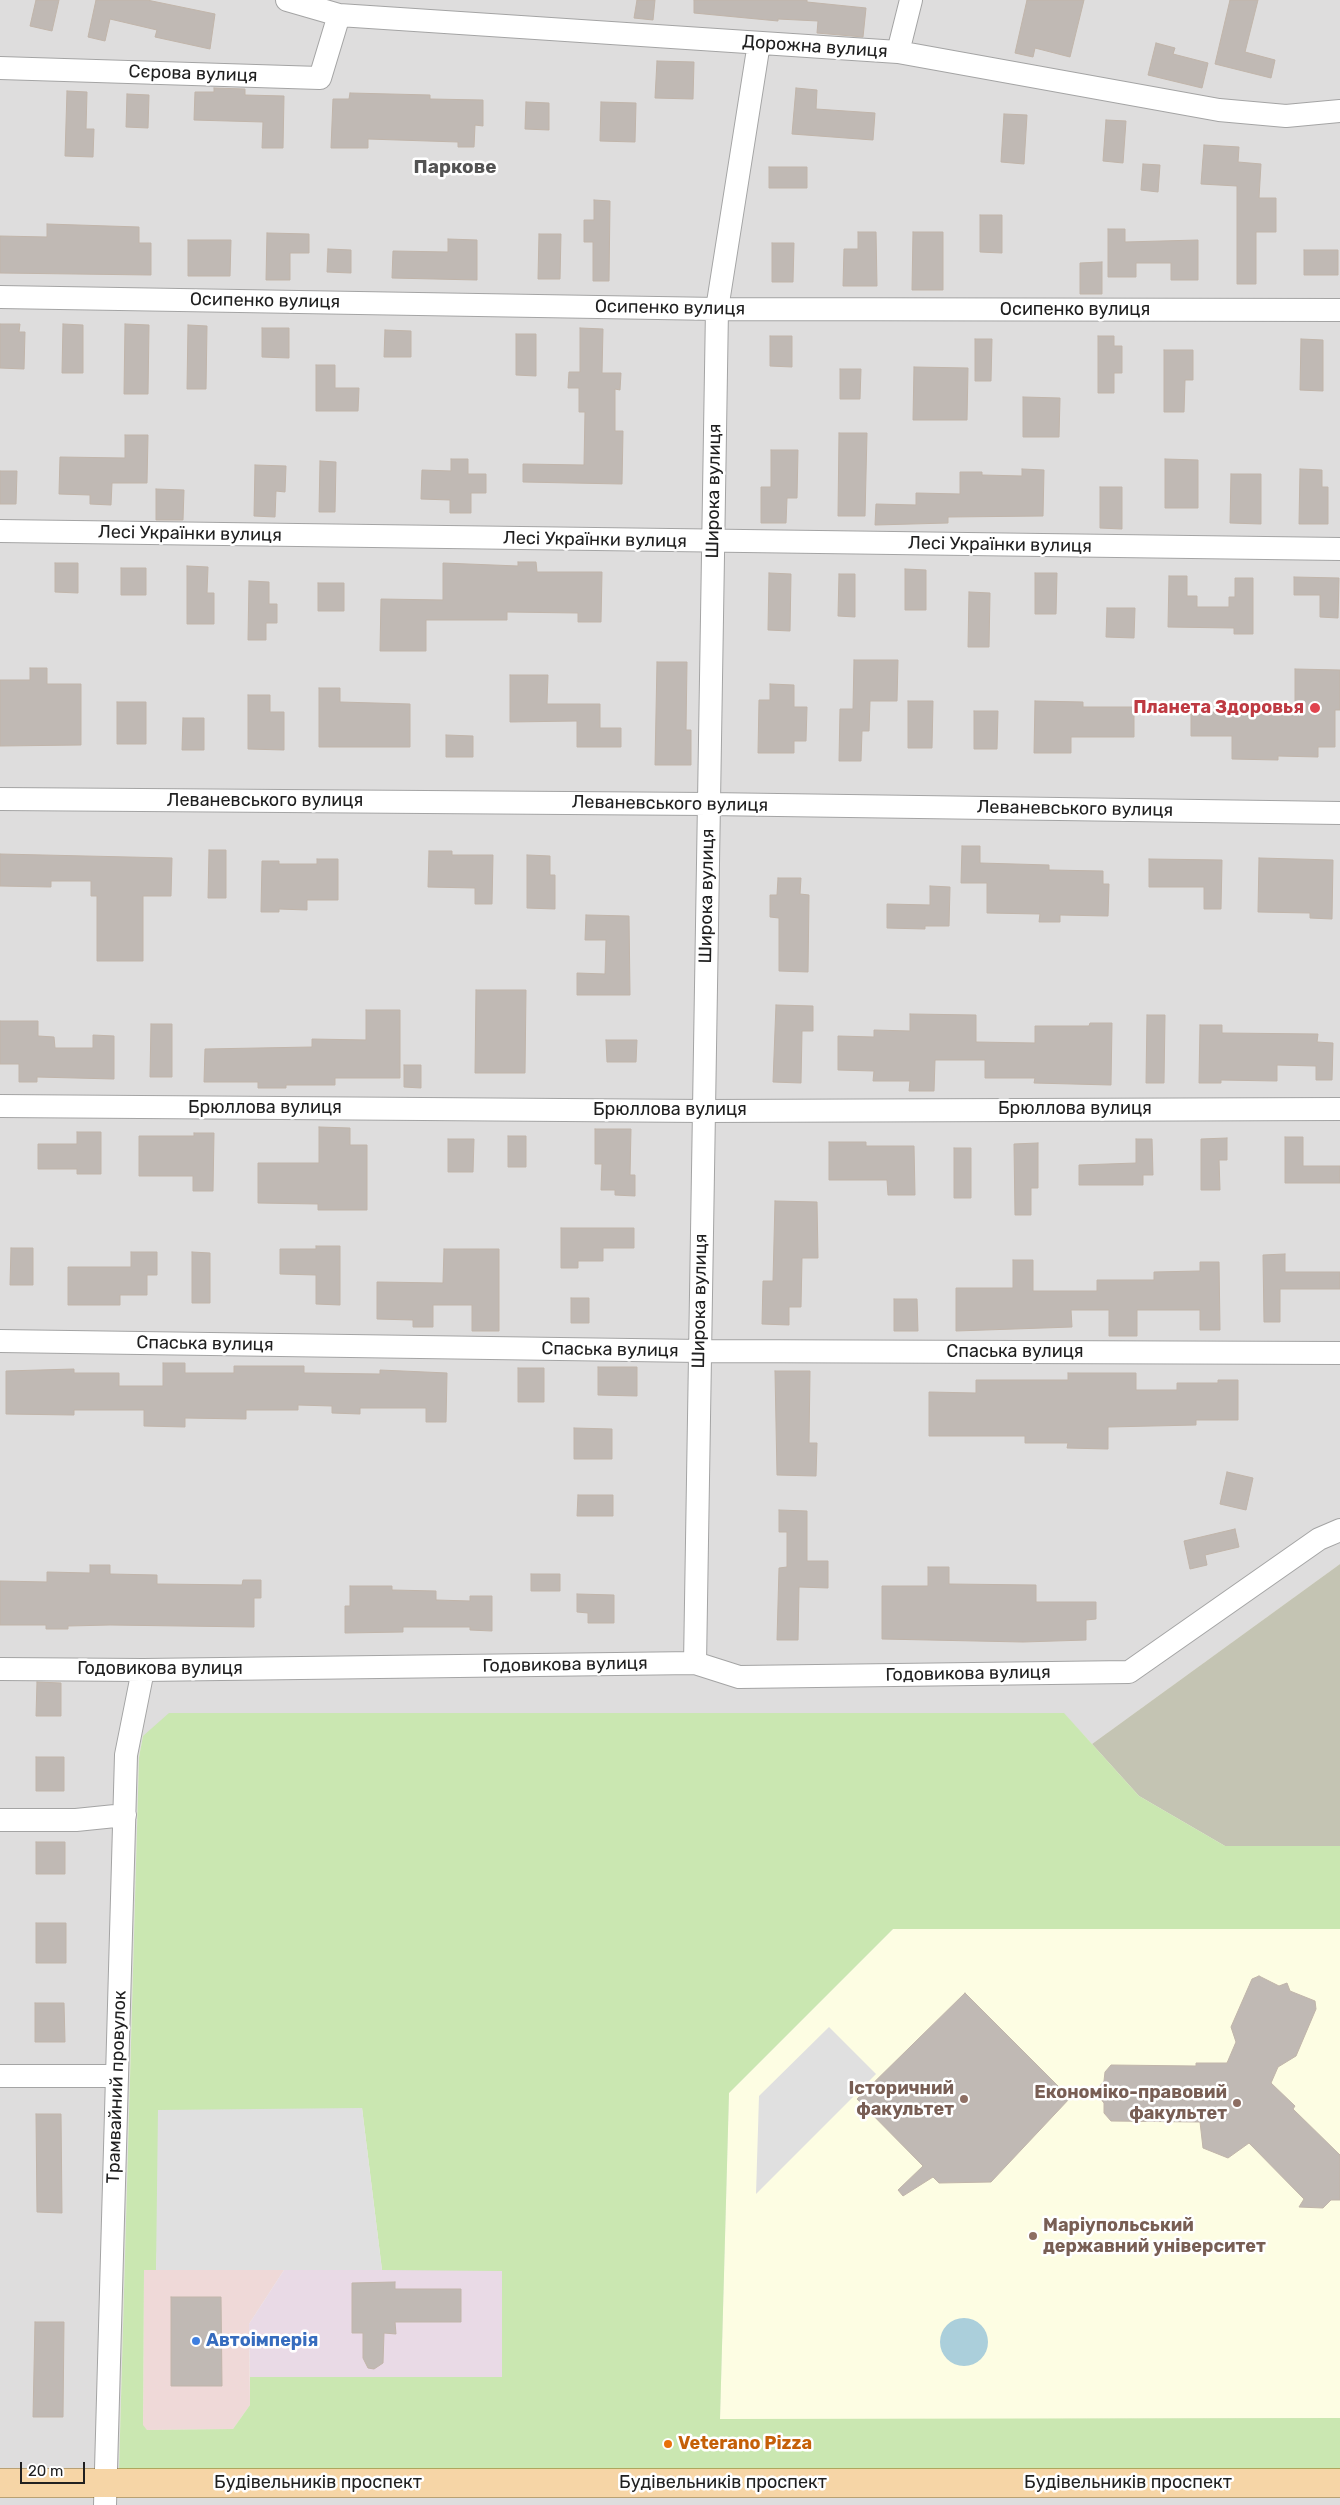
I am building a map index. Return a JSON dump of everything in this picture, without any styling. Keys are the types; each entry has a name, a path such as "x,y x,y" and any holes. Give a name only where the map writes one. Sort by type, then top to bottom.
{"main road":[{"name":"Будівельників проспект","path":"0,2483 105,2494 1340,2483"}],"street":[{"name":"Дорожна вулиця","path":"287,0 339,15 898,52 1219,110 1286,116 1340,111"},
{"path":"898,52 911,0"},
{"name":"Сєрова вулиця","path":"0,68 320,78 339,15"},
{"name":"Широка вулиця","path":"695,1663 717,309 759,43"},
{"name":"Осипенко вулиця","path":"0,297 717,309 1340,310"},
{"name":"Лесі Українки вулиця","path":"0,531 1340,549"},
{"name":"Леваневського вулиця","path":"0,799 708,804 1340,813"},
{"name":"Брюллова вулиця","path":"0,1106 704,1111 1340,1109"},
{"name":"Спаська вулиця","path":"0,1341 700,1351 1340,1354"},
{"name":"Годовикова вулиця","path":"0,1669 143,1670 695,1663 738,1677 1128,1672 1318,1539 1340,1530"},
{"name":"Трамвайний провулок","path":"105,2494 126,1756 143,1670"},
{"path":"0,1820 76,1820 125,1815"},
{"path":"0,2076 117,2076"}],"shaded area":[{"path":"0,0 1340,0 1340,1564 1092,1744 1063,1713 143,1736 139,1757 119,2470 0,2470"},
{"path":"1340,1564 1340,1846 1225,1846 1139,1796 1092,1744"},
{"name":"Маріупольський державний університет","path":"893,1929 1340,1929 1340,2418 720,2420 729,2093"},
{"path":"829,2027 876,2074 756,2194 759,2096"},
{"path":"362,2108 382,2270 156,2270 158,2110"},
{"path":"144,2270 284,2270 249,2324 250,2405 233,2429 147,2430 143,2426"},
{"path":"284,2270 502,2270 502,2378 250,2377 249,2324"},
{"path":"0,2497 1340,2497 1340,2505 0,2505"}],"green space":[{"path":"169,1713 1064,1713 1139,1796 1225,1846 1340,1846 1340,1929 893,1929 729,2093 720,2419 1340,2418 1340,2471 119,2470 139,1757 143,1736","holes":["362,2108 382,2270 502,2271 502,2377 250,2377 250,2405 233,2429 147,2430 143,2425 144,2270 156,2270 157,2251"]}],"water":[{"path":"959,2318 969,2318 981,2325 988,2337 988,2347 981,2359 969,2366 959,2366 951,2362 944,2355 940,2347 940,2337 944,2329 951,2322"}],"building":[{"path":"36,0 59,0 52,31 30,26"},
{"path":"96,0 147,0 215,14 210,49 155,37 157,30 110,19 105,41 88,37"},
{"path":"637,0 655,0 653,20 634,18"},
{"path":"694,0 807,0 807,2 866,8 863,37 817,33 818,21 778,19 778,21 694,13"},
{"path":"1027,0 1084,0 1070,57 1035,48 1033,57 1015,53"},
{"path":"1230,0 1258,0 1245,52 1275,60 1271,78 1215,64"},
{"path":"1156,43 1175,48 1173,54 1208,63 1202,88 1148,75"},
{"path":"657,61 694,62 693,99 655,98"},
{"path":"214,88 245,89 245,95 284,96 283,148 262,148 263,122 194,120 195,92 214,92"},
{"path":"796,88 817,90 816,109 875,113 873,140 792,134"},
{"path":"67,91 87,92 86,129 94,129 93,157 65,156"},
{"path":"350,93 430,95 430,99 483,100 483,126 475,125 474,147 458,147 458,142 368,139 368,148 331,148 333,99 349,99"},
{"path":"127,94 149,95 148,128 126,127"},
{"path":"526,102 549,103 549,130 525,129"},
{"path":"601,102 636,103 635,142 600,141"},
{"path":"1004,114 1027,115 1024,164 1001,162"},
{"path":"1106,120 1126,121 1123,163 1103,161"},
{"path":"1204,145 1239,147 1238,162 1261,164 1259,198 1276,198 1276,232 1256,232 1256,284 1237,284 1237,186 1201,184"},
{"path":"1143,164 1160,165 1158,192 1141,190"},
{"path":"769,167 807,167 807,188 769,188"},
{"path":"594,200 610,201 609,281 593,281 593,242 584,242 584,220 594,220"},
{"path":"980,215 1002,215 1002,253 980,252"},
{"path":"47,224 139,227 139,243 151,243 151,275 0,273 0,236 47,237"},
{"path":"1108,229 1125,229 1125,242 1198,240 1198,280 1171,280 1171,263 1136,263 1136,277 1108,277"},
{"path":"858,232 876,232 877,286 843,286 844,249 858,249"},
{"path":"913,232 943,232 943,290 912,290"},
{"path":"267,233 309,234 309,253 290,253 290,280 266,280"},
{"path":"539,234 561,234 560,279 538,279"},
{"path":"448,239 477,240 477,280 392,278 393,251 448,252"},
{"path":"188,240 231,240 230,276 188,276"},
{"path":"772,243 794,243 793,282 772,282"},
{"path":"328,249 351,250 351,273 327,272"},
{"path":"1304,250 1338,250 1338,275 1304,275"},
{"path":"1102,262 1102,294 1080,294 1080,263"},
{"path":"0,324 20,324 19,332 25,332 24,369 0,368"},
{"path":"63,324 83,325 83,373 62,373"},
{"path":"125,324 149,325 148,394 124,394"},
{"path":"188,325 207,326 206,389 187,389"},
{"path":"262,328 289,328 289,358 262,357"},
{"path":"580,328 603,329 602,373 621,373 620,390 615,389 615,431 623,431 622,484 523,482 523,464 584,465 585,412 579,412 579,388 568,388 569,372 580,372"},
{"path":"385,330 411,331 411,357 384,357"},
{"path":"516,334 536,334 536,376 516,375"},
{"path":"770,336 792,336 792,367 770,366"},
{"path":"1098,336 1114,336 1114,346 1122,346 1122,373 1114,373 1114,393 1098,393"},
{"path":"975,339 992,339 991,381 975,381"},
{"path":"1301,339 1323,340 1323,391 1300,390"},
{"path":"1164,350 1193,350 1193,380 1185,380 1184,412 1164,412"},
{"path":"316,365 335,365 335,388 359,388 358,411 316,411"},
{"path":"914,367 968,368 967,420 913,420"},
{"path":"840,369 861,369 860,399 840,399"},
{"path":"1023,397 1060,398 1059,437 1023,437"},
{"path":"839,433 867,433 865,516 838,516"},
{"path":"125,435 148,435 147,483 112,483 111,505 90,504 90,495 59,494 60,457 125,458"},
{"path":"771,450 798,450 797,498 787,498 786,523 761,523 761,487 771,487"},
{"path":"451,459 468,459 468,474 486,474 486,493 471,493 471,513 450,513 450,500 421,499 422,470 451,471"},
{"path":"1165,459 1198,460 1198,508 1165,508"},
{"path":"320,461 336,462 335,512 319,512"},
{"path":"255,465 286,466 285,492 276,491 275,517 254,516"},
{"path":"1022,469 1044,470 1043,516 948,517 948,523 875,525 876,504 916,505 916,493 960,494 960,472 982,472 982,475 1022,476"},
{"path":"1300,469 1322,470 1322,487 1328,487 1328,524 1299,524"},
{"path":"0,471 17,471 16,504 0,504"},
{"path":"1231,474 1261,474 1261,524 1230,523"},
{"path":"1100,487 1122,487 1122,529 1100,528"},
{"path":"156,489 184,490 183,520 156,520"},
{"path":"518,562 536,562 537,572 602,572 601,622 578,622 578,613 507,612 507,620 426,620 426,651 380,651 381,599 443,600 443,563 518,566"},
{"path":"55,563 78,563 78,593 55,592"},
{"path":"187,566 208,567 207,593 214,593 214,624 187,624"},
{"path":"121,568 146,568 146,595 121,595"},
{"path":"905,569 926,570 926,610 905,610"},
{"path":"769,573 791,574 790,631 768,630"},
{"path":"1035,573 1057,573 1056,614 1035,614"},
{"path":"839,574 855,574 855,617 838,616"},
{"path":"1169,576 1187,576 1187,596 1197,596 1197,607 1229,607 1229,597 1235,597 1235,578 1253,578 1253,634 1234,634 1234,628 1168,627"},
{"path":"1294,577 1339,578 1338,618 1320,617 1320,595 1294,595"},
{"path":"249,581 269,582 269,604 277,604 277,623 266,623 266,640 248,640"},
{"path":"318,583 344,583 344,611 318,611"},
{"path":"969,592 990,593 989,647 968,647"},
{"path":"1107,608 1135,608 1134,638 1106,637"},
{"path":"854,660 898,660 897,701 870,701 869,731 862,731 861,761 839,761 840,709 853,709"},
{"path":"657,662 687,662 686,730 691,730 691,765 655,765"},
{"path":"30,668 47,668 47,684 81,684 81,745 0,746 0,680 30,680"},
{"path":"1295,669 1340,670 1340,710 1335,710 1335,747 1318,747 1318,757 1278,756 1278,760 1232,759 1232,736 1191,736 1191,712 1244,712 1244,704 1295,705"},
{"path":"510,675 548,675 547,704 600,704 600,728 621,728 621,747 577,747 577,721 510,722"},
{"path":"770,684 794,685 794,707 807,707 806,741 794,741 794,753 758,753 759,700 770,700"},
{"path":"319,688 340,688 340,702 410,704 410,747 319,747"},
{"path":"248,695 270,695 270,712 284,712 284,750 248,749"},
{"path":"908,701 933,701 932,748 908,748"},
{"path":"1035,701 1083,702 1083,707 1134,707 1134,737 1071,737 1071,753 1034,753"},
{"path":"117,702 146,702 146,744 117,744"},
{"path":"974,711 998,711 997,749 974,749"},
{"path":"183,718 204,718 204,750 182,750"},
{"path":"446,735 473,736 473,757 446,757"},
{"path":"962,846 980,846 980,863 1049,865 1049,870 1103,871 1103,884 1109,884 1108,916 1060,915 1060,922 1039,922 1040,914 987,913 987,883 961,883"},
{"path":"209,850 226,850 226,898 208,898"},
{"path":"429,851 452,851 452,855 493,855 492,904 475,904 475,888 428,887"},
{"path":"0,854 172,858 171,896 143,896 143,961 97,961 97,896 91,896 91,881 51,881 51,887 0,886"},
{"path":"527,855 550,856 550,875 555,875 555,909 527,908"},
{"path":"1259,858 1333,860 1332,919 1310,918 1310,913 1258,912"},
{"path":"317,859 338,859 338,900 307,900 307,910 279,909 279,912 261,912 262,861 279,861 279,864 317,864"},
{"path":"1149,859 1222,860 1221,909 1204,909 1204,887 1149,887"},
{"path":"778,878 801,878 800,894 809,895 808,972 779,971 779,918 770,917 770,895 777,895"},
{"path":"930,886 950,887 949,926 925,926 925,929 887,928 887,904 930,905"},
{"path":"586,915 629,916 630,995 577,995 577,973 605,974 606,940 585,940"},
{"path":"476,990 526,990 525,1073 475,1073"},
{"path":"776,1005 813,1006 813,1031 802,1031 801,1083 773,1082"},
{"path":"366,1010 400,1010 400,1078 335,1078 335,1085 286,1085 286,1088 258,1088 258,1082 204,1082 205,1049 312,1047 312,1039 366,1040"},
{"path":"910,1014 976,1015 976,1042 1035,1043 1035,1026 1089,1026 1090,1023 1112,1023 1111,1085 1034,1083 1035,1078 985,1078 985,1060 935,1060 934,1091 909,1091 910,1081 873,1081 874,1071 838,1070 838,1036 874,1037 874,1030 910,1031"},
{"path":"1147,1015 1165,1015 1164,1083 1146,1083"},
{"path":"0,1021 38,1021 38,1036 54,1037 55,1048 93,1048 93,1035 114,1036 114,1079 37,1077 37,1082 19,1082 19,1064 0,1064"},
{"path":"151,1024 172,1024 172,1077 150,1077"},
{"path":"1200,1025 1222,1025 1222,1033 1318,1034 1317,1042 1333,1043 1332,1080 1316,1080 1316,1066 1277,1065 1277,1081 1221,1080 1221,1083 1199,1083"},
{"path":"606,1040 637,1040 636,1062 607,1062"},
{"path":"404,1065 421,1065 421,1088 404,1087"},
{"path":"319,1127 350,1128 350,1145 367,1145 367,1210 318,1210 318,1204 258,1203 258,1163 319,1163"},
{"path":"595,1129 631,1129 630,1175 635,1175 635,1196 615,1195 615,1190 601,1190 602,1164 595,1164"},
{"path":"77,1132 101,1132 101,1174 77,1174 77,1169 38,1169 38,1144 77,1144"},
{"path":"194,1133 214,1133 213,1191 193,1191 193,1176 139,1176 139,1136 194,1136"},
{"path":"508,1136 526,1136 526,1167 508,1167"},
{"path":"1285,1137 1303,1137 1303,1166 1340,1166 1340,1183 1285,1183"},
{"path":"1227,1138 1227,1160 1219,1160 1220,1190 1201,1190 1201,1139"},
{"path":"448,1139 474,1139 473,1172 448,1172"},
{"path":"1136,1139 1152,1139 1153,1175 1143,1175 1143,1185 1079,1185 1079,1165 1136,1163"},
{"path":"829,1142 866,1142 866,1146 914,1146 915,1195 888,1195 887,1180 829,1180"},
{"path":"1038,1143 1038,1188 1031,1188 1031,1215 1015,1215 1014,1144"},
{"path":"954,1148 971,1148 971,1198 954,1198"},
{"path":"775,1201 817,1202 818,1258 802,1258 801,1307 789,1307 789,1325 762,1324 763,1281 773,1281"},
{"path":"561,1228 634,1228 634,1248 603,1248 603,1261 578,1261 578,1268 561,1268"},
{"path":"316,1246 340,1246 340,1305 316,1304 316,1275 280,1274 280,1249 316,1249"},
{"path":"11,1248 33,1248 33,1285 10,1285"},
{"path":"444,1249 499,1249 499,1331 472,1331 472,1305 433,1305 433,1327 413,1327 413,1320 377,1319 377,1282 443,1283"},
{"path":"131,1252 157,1252 157,1275 147,1275 147,1295 120,1295 120,1305 68,1305 68,1267 131,1267"},
{"path":"192,1252 210,1253 210,1303 192,1303"},
{"path":"1285,1254 1285,1272 1340,1272 1340,1289 1280,1289 1280,1322 1264,1322 1263,1255"},
{"path":"1013,1260 1033,1260 1033,1291 1097,1291 1097,1280 1154,1280 1154,1272 1200,1271 1200,1262 1219,1262 1220,1330 1200,1330 1200,1310 1137,1310 1137,1336 1109,1336 1109,1310 1071,1310 1072,1327 956,1331 956,1288 1013,1288"},
{"path":"571,1298 589,1298 589,1323 571,1323"},
{"path":"894,1299 917,1299 918,1331 894,1331"},
{"path":"163,1363 185,1363 185,1373 234,1373 234,1366 304,1366 304,1373 380,1374 380,1370 447,1373 446,1422 426,1422 426,1408 360,1408 360,1414 332,1413 332,1406 298,1405 298,1410 246,1410 246,1419 185,1418 185,1427 144,1426 144,1410 74,1410 74,1415 6,1414 6,1371 74,1369 74,1373 119,1373 119,1386 163,1386"},
{"path":"598,1367 637,1367 637,1396 598,1395"},
{"path":"518,1368 544,1368 544,1402 518,1402"},
{"path":"775,1371 810,1371 809,1443 817,1443 816,1476 777,1475"},
{"path":"1068,1373 1136,1373 1136,1390 1177,1390 1177,1383 1218,1383 1218,1380 1238,1380 1238,1420 1196,1420 1196,1425 1108,1427 1108,1449 1067,1448 1068,1443 1025,1443 1025,1436 929,1436 929,1392 976,1393 976,1380 1068,1380"},
{"path":"574,1428 612,1429 612,1459 574,1459"},
{"path":"1227,1472 1253,1478 1246,1510 1220,1504"},
{"path":"578,1495 613,1495 613,1516 577,1516"},
{"path":"779,1510 807,1511 807,1561 828,1561 828,1588 799,1587 798,1640 777,1640 779,1568 787,1567 787,1532 779,1532"},
{"path":"1235,1529 1239,1547 1205,1555 1207,1565 1190,1569 1184,1541"},
{"path":"90,1565 110,1565 110,1574 157,1575 157,1584 242,1585 243,1580 261,1580 261,1598 254,1598 254,1627 110,1625 68,1626 68,1629 46,1629 46,1625 0,1625 0,1581 47,1582 47,1572 90,1573"},
{"path":"928,1567 949,1567 949,1584 1036,1585 1036,1602 1096,1602 1096,1619 1086,1620 1086,1640 1023,1642 882,1639 882,1586 928,1586"},
{"path":"531,1574 560,1574 560,1591 531,1591"},
{"path":"350,1586 392,1586 392,1590 436,1591 436,1600 470,1601 470,1596 492,1596 492,1631 470,1630 470,1627 403,1627 403,1632 345,1633 345,1606 350,1606"},
{"path":"577,1594 614,1595 614,1623 588,1623 588,1613 577,1612"},
{"path":"37,1682 61,1683 61,1716 36,1716"},
{"path":"36,1757 64,1757 64,1791 36,1791"},
{"path":"36,1842 65,1842 65,1874 36,1874"},
{"path":"36,1923 66,1923 66,1963 36,1963"},
{"path":"1259,1976 1279,1986 1287,1983 1290,1991 1315,2001 1316,2009 1296,2056 1278,2067 1271,2083 1295,2106 1293,2109 1340,2155 1340,2200 1331,2200 1323,2208 1299,2207 1304,2199 1249,2143 1228,2158 1203,2148 1200,2122 1111,2121 1104,2113 1104,2103 1095,2092 1104,2081 1105,2072 1111,2065 1196,2066 1196,2063 1227,2063 1236,2042 1231,2027 1252,1979"},
{"path":"965,1993 1070,2098 991,2182 939,2183 933,2177 903,2196 898,2190 923,2166 857,2099"},
{"path":"35,2003 64,2003 65,2042 35,2042"},
{"path":"36,2114 61,2114 62,2213 37,2212"},
{"path":"395,2282 395,2289 461,2289 461,2322 395,2322 396,2334 384,2333 383,2363 374,2369 368,2368 363,2358 363,2333 352,2333 352,2283"},
{"path":"171,2297 221,2297 222,2386 171,2386"},
{"path":"35,2322 64,2322 63,2417 33,2417"}],"place":[{"name":"Планета Здоровья","path":"1315,708"},
{"name":"Історичний факультет","path":"964,2099"},
{"name":"Економіко-правовий факультет","path":"1237,2103"},
{"name":"Маріупольський державний університет","path":"1033,2236"},
{"name":"Автоімперія","path":"196,2341"},
{"name":"Veterano Pizza","path":"668,2444"}],"district":[{"name":"Паркове","path":"455,168"}]}
